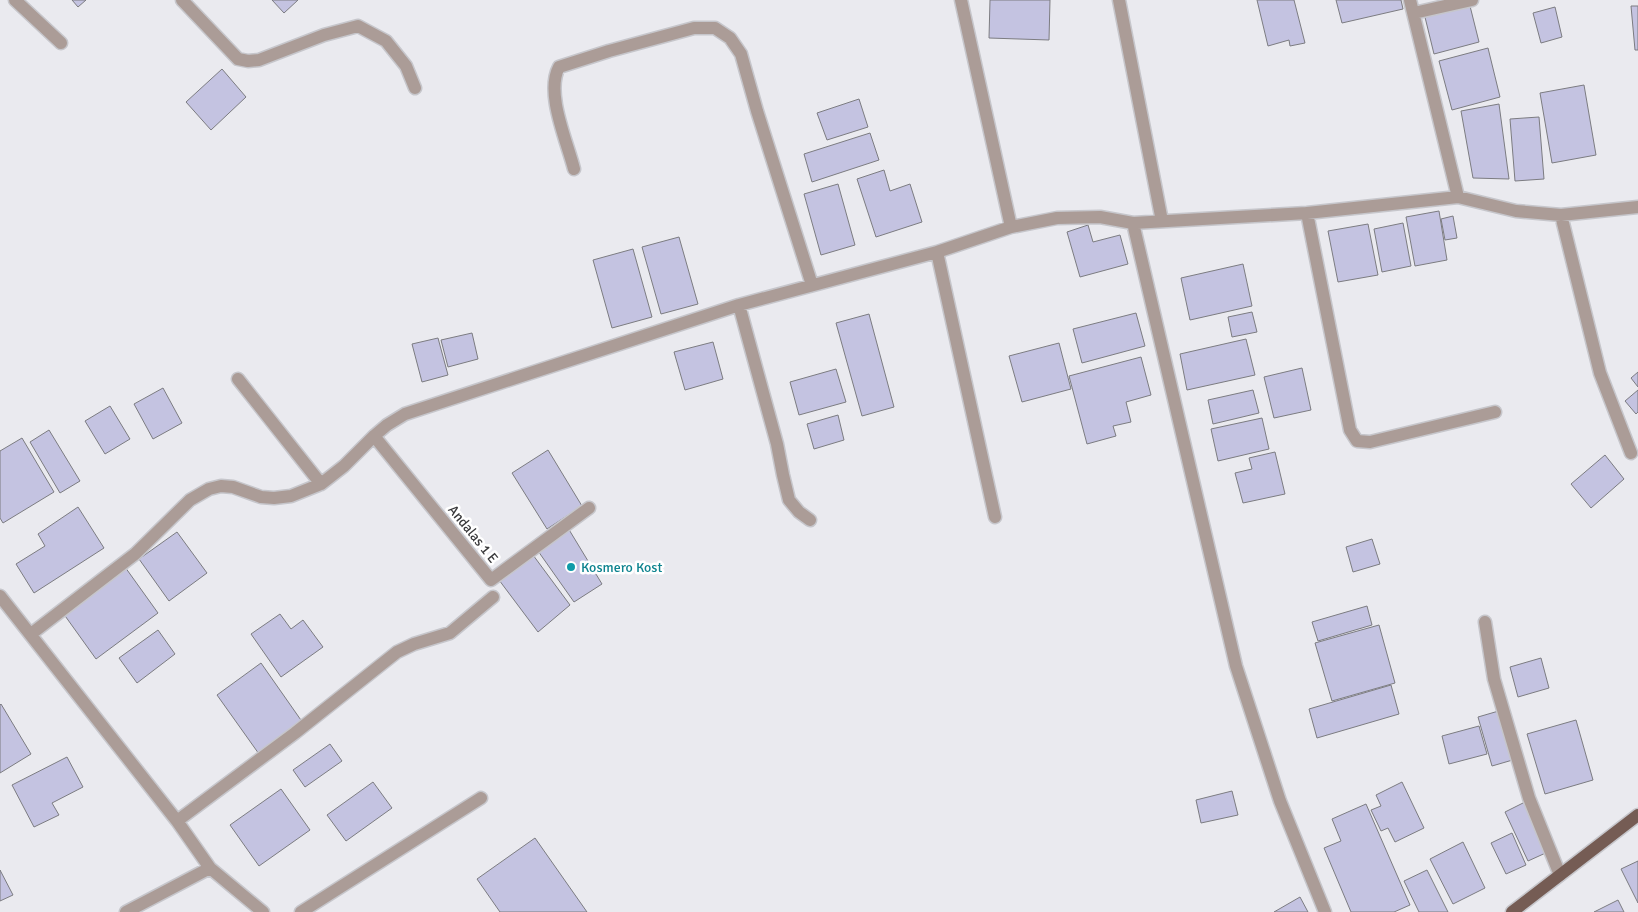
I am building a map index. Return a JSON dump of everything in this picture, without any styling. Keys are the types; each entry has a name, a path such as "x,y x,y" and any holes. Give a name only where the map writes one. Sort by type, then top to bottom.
{"main road":[{"path":"1512,912 1638,815"}],"street":[{"path":"15,0 61,43"},
{"path":"182,0 238,59 248,61 259,60 324,35 358,26 386,41 406,66 415,88"},
{"path":"961,0 1010,227"},
{"path":"1458,198 1412,6 1472,0"},
{"path":"1123,1 1162,221"},
{"path":"574,168 554,96 555,75 559,67 694,28 715,28 730,38 741,54 812,285"},
{"path":"31,634 136,554 190,500 209,489 220,486 233,487 261,497 291,496 321,484 344,466 387,425 404,414 738,306 936,252 1010,227 1057,218 1100,217 1133,223 1306,213 1458,198 1516,211 1561,214 1638,206"},
{"path":"1306,213 1347,420 1350,430 1358,441 1370,442 1495,412"},
{"path":"1561,214 1600,373 1631,453"},
{"path":"1133,223 1236,666 1280,800 1325,912"},
{"path":"936,252 994,517"},
{"path":"738,306 777,444 789,500 799,512 810,520"},
{"path":"238,379 321,484"},
{"name":"Andalas 1 E","path":"374,436 491,580 589,508"},
{"path":"0,596 5,612 31,634 177,821 210,868 263,912"},
{"path":"177,821 295,733 397,652 414,644 450,633 493,596"},
{"path":"1485,622 1494,679 1529,798 1560,875"},
{"path":"300,912 481,798"},
{"path":"126,912 210,868"}],"building":[{"path":"72,0 86,0 78,7"},
{"path":"272,0 298,0 284,13"},
{"path":"990,0 1050,0 1049,40 989,38"},
{"path":"1257,0 1294,0 1305,43 1290,46 1289,40 1268,46"},
{"path":"1336,0 1401,0 1403,9 1342,23"},
{"path":"1469,2 1479,42 1434,54 1424,13"},
{"path":"1631,6 1638,6 1638,50 1635,50"},
{"path":"1555,7 1562,37 1541,43 1533,13"},
{"path":"1488,48 1500,97 1452,110 1439,61"},
{"path":"222,69 246,97 211,130 186,102"},
{"path":"1584,85 1596,155 1552,163 1540,93"},
{"path":"859,99 868,127 827,140 817,113"},
{"path":"1499,104 1509,179 1473,178 1461,111"},
{"path":"1539,117 1544,179 1515,181 1510,119"},
{"path":"870,133 879,160 812,182 804,154"},
{"path":"884,170 890,191 910,184 922,222 876,237 857,179"},
{"path":"838,184 855,245 821,255 804,194"},
{"path":"1439,211 1447,260 1415,266 1406,217"},
{"path":"1453,216 1457,238 1445,240 1441,219"},
{"path":"1403,223 1411,266 1382,272 1374,229"},
{"path":"1368,224 1378,275 1338,282 1328,231"},
{"path":"1088,225 1093,242 1120,235 1128,264 1080,277 1067,232"},
{"path":"679,237 698,304 661,314 642,247"},
{"path":"633,249 652,317 612,328 593,260"},
{"path":"1243,264 1252,306 1190,320 1181,278"},
{"path":"1252,312 1257,332 1232,337 1228,317"},
{"path":"1136,313 1145,346 1082,363 1073,329"},
{"path":"869,314 894,407 862,416 836,323"},
{"path":"472,333 478,359 448,367 441,340"},
{"path":"438,338 448,375 422,382 412,344"},
{"path":"1246,339 1255,375 1187,390 1180,354"},
{"path":"713,342 723,379 685,390 674,352"},
{"path":"1059,343 1071,389 1022,402 1009,356"},
{"path":"1141,357 1151,395 1126,402 1131,422 1113,426 1116,436 1087,444 1069,376"},
{"path":"1302,368 1311,410 1274,418 1264,377"},
{"path":"836,369 846,402 799,415 790,382"},
{"path":"1638,372 1638,387 1631,378"},
{"path":"163,388 182,423 153,439 134,404"},
{"path":"1253,390 1259,413 1213,424 1208,400"},
{"path":"1638,390 1638,412 1636,414 1625,401"},
{"path":"110,406 130,439 105,454 85,421"},
{"path":"838,415 844,440 814,449 807,424"},
{"path":"1262,418 1269,449 1218,461 1211,429"},
{"path":"49,430 80,481 60,493 30,442"},
{"path":"22,438 54,492 3,523 0,518 0,451"},
{"path":"548,450 582,506 547,529 512,473"},
{"path":"1275,452 1285,494 1243,503 1235,473 1252,469 1249,458"},
{"path":"1605,455 1624,479 1591,508 1571,484"},
{"path":"78,507 104,548 34,593 16,564 45,546 38,534"},
{"name":"Kosmero Kost","path":"568,528 602,584 574,602 538,551"},
{"path":"177,532 207,573 169,601 139,559"},
{"path":"1372,539 1380,564 1353,572 1346,547"},
{"path":"533,555 570,605 538,632 499,580"},
{"path":"125,567 158,613 96,659 63,613"},
{"path":"1367,606 1372,625 1318,641 1312,622"},
{"path":"280,614 291,629 303,620 323,647 281,677 251,634"},
{"path":"1379,625 1395,683 1332,701 1315,643"},
{"path":"158,630 175,654 137,683 119,658"},
{"path":"1541,658 1549,688 1518,697 1510,667"},
{"path":"261,663 303,723 259,754 217,695"},
{"path":"1391,685 1399,714 1317,738 1309,709"},
{"path":"0,705 31,754 0,773"},
{"path":"1502,710 1516,759 1492,766 1478,717"},
{"path":"1576,720 1593,780 1545,794 1527,734"},
{"path":"1479,726 1487,754 1449,764 1442,736"},
{"path":"330,744 342,761 305,787 293,770"},
{"path":"67,757 83,787 52,803 59,815 34,827 12,785"},
{"path":"373,782 392,808 346,841 327,815"},
{"path":"1402,782 1424,828 1395,842 1388,828 1381,831 1371,810 1381,806 1376,795"},
{"path":"281,789 310,830 259,866 230,825"},
{"path":"1232,791 1238,815 1201,823 1196,800"},
{"path":"1527,801 1550,851 1528,861 1505,812"},
{"path":"1366,804 1410,905 1394,912 1351,912 1324,848 1341,841 1332,819"},
{"path":"1512,833 1526,865 1506,874 1491,843"},
{"path":"535,838 587,912 500,912 477,879"},
{"path":"1463,842 1485,888 1453,904 1430,859"},
{"path":"1638,861 1638,903 1621,869"},
{"path":"0,870 13,895 0,901"},
{"path":"1427,870 1448,912 1419,912 1404,881"},
{"path":"1300,897 1308,912 1274,912"},
{"path":"1618,900 1624,912 1594,912"}],"place":[{"name":"Kosmero Kost","path":"571,567"}]}
